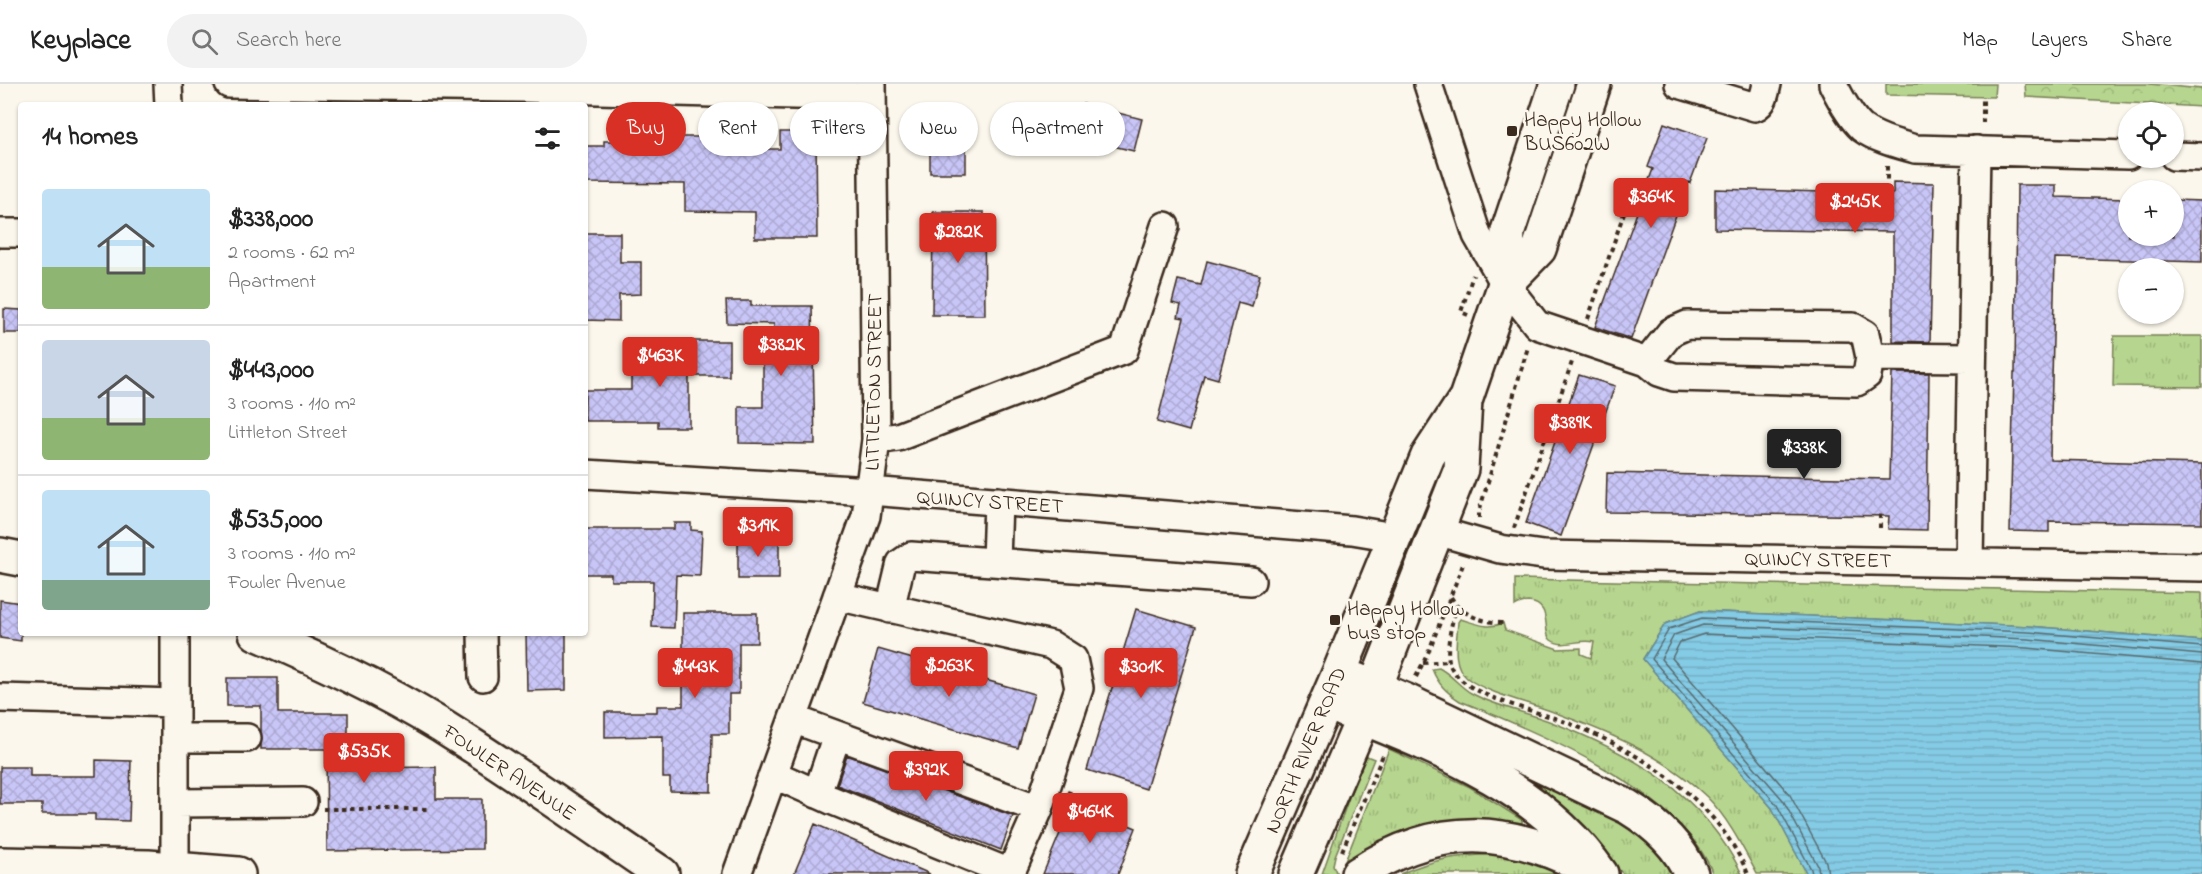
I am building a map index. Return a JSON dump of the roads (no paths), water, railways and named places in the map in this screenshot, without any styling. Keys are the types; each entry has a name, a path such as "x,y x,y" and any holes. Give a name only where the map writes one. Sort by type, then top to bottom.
{"main road":[{"name":"NORTH RIVER ROAD","path":"1296,874 1369,703 1461,469 1466,398 1504,284 1508,231 1557,84"},
{"name":"NORTH RIVER ROAD","path":"1504,284 1539,249 1594,84"},
{"name":"NORTH RIVER ROAD","path":"1252,874 1339,673 1428,456 1466,398"},
{"path":"0,555 18,558"},
{"name":"FOWLER AVENUE","path":"263,636 305,654 393,698 462,738 662,874"},
{"path":"1339,673 1369,703 1458,760 1500,782 1531,802 1584,850 1599,874"},
{"path":"1326,702 1369,703 1404,700 1628,807 1653,823 1673,846 1691,874"},
{"path":"1349,865 1374,863 1403,849 1437,839 1472,835 1506,837 1544,848 1599,874"},
{"path":"12,864 238,874"},
{"path":"12,864 63,874"}],"street":[{"path":"168,84 169,102"},
{"path":"229,84 343,92 872,91"},
{"path":"1428,84 1477,235 1504,284 1537,325 1647,362 1659,372 1674,376 1857,382 1867,375 1870,357 1865,334 1853,327 1686,324 1671,332 1647,362"},
{"path":"1679,84 1755,107 1759,105 1767,84"},
{"path":"1833,84 1842,102 1862,128 1885,140 1916,149 2118,154"},
{"name":"LITTLETON STREET","path":"737,874 866,516 876,440 872,91"},
{"path":"1969,562 1976,150"},
{"path":"2184,156 2202,157"},
{"path":"876,440 898,437 1124,350 1165,226"},
{"path":"0,233 18,233"},
{"path":"1870,357 1971,358"},
{"name":"QUINCY STREET","path":"588,474 870,491 1352,530 1394,537"},
{"path":"996,562 998,501"},
{"name":"QUINCY STREET","path":"1437,531 1472,543 1543,555 2202,567"},
{"path":"890,609 901,563 910,556 1251,581"},
{"path":"773,774 1010,873 1043,797 1079,688 1073,660 1051,645 837,596"},
{"path":"174,871 175,636"},
{"path":"482,636 483,677"},
{"path":"0,698 175,703"},
{"path":"793,720 1043,797"},
{"path":"817,794 837,735"},
{"path":"176,738 247,738"},
{"path":"175,803 303,801"}],"water":[{"path":"1700,611 2029,626 2202,641 2202,874 1807,874 1772,808 1643,659 1665,624"}],"place":[{"name":"Happy Hollow BUS602W","path":"1512,131"},
{"name":"Happy Hollow bus stop","path":"1335,620"}]}
